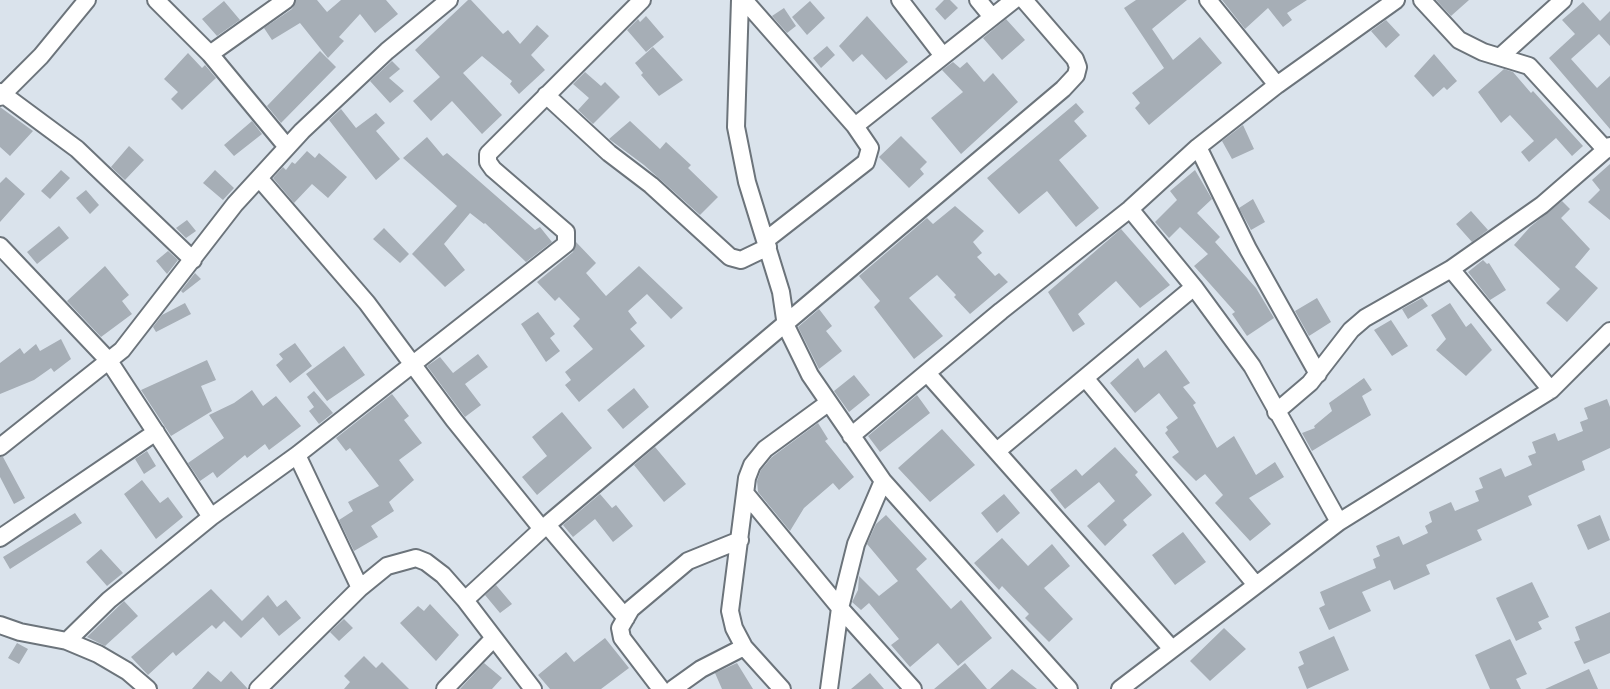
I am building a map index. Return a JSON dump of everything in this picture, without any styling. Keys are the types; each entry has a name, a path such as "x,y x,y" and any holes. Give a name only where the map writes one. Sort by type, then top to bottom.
{"street":[{"path":"87,0 41,56 1,95 77,149 193,260"},
{"path":"210,54 286,0"},
{"path":"0,447 109,361 153,314 193,260 287,147 387,51 449,0"},
{"path":"67,641 109,600 211,517 297,455 566,244 566,232 494,170 487,158 488,154 642,0"},
{"path":"546,94 609,153 651,185 730,257 741,260 767,244 866,162 870,148 855,126 742,0"},
{"path":"742,0 736,127 747,182 781,292 786,326 810,375 883,481 1069,689"},
{"path":"900,0 943,56"},
{"path":"978,0 992,17"},
{"path":"855,126 1014,0"},
{"path":"465,600 545,527 786,326 1076,75 1078,67 1075,58 1024,0"},
{"path":"1208,0 1277,85"},
{"path":"851,436 1130,209 1198,147 1277,85 1396,0"},
{"path":"1276,412 1318,374 1351,330 1365,318 1451,269 1542,205 1608,148 1529,66 1483,52 1459,40 1422,0"},
{"path":"1501,56 1563,0"},
{"path":"164,3 210,54 287,147"},
{"path":"1198,147 1248,249 1318,374"},
{"path":"259,178 368,303 413,365 545,527 626,618"},
{"path":"1130,209 1194,287 1252,366 1339,522"},
{"path":"0,246 109,361 211,517"},
{"path":"1451,269 1551,390"},
{"path":"997,451 1194,287"},
{"path":"1120,689 1339,522 1551,390 1610,331"},
{"path":"927,373 1172,649"},
{"path":"1086,379 1256,585"},
{"path":"782,689 744,647 734,628 730,611 747,478 752,465 765,449 828,403"},
{"path":"2,532 156,432"},
{"path":"297,455 360,588"},
{"path":"829,689 840,608 856,544 883,481"},
{"path":"746,494 840,608 913,689"},
{"path":"661,689 622,638 620,628 631,609 688,561 740,540"},
{"path":"258,689 360,588 387,566 416,558 443,575 534,689"},
{"path":"0,625 20,632 67,641 127,671 148,689"},
{"path":"444,689 494,638"},
{"path":"674,689 701,669 744,647"}],"building":[{"path":"296,0 317,0 327,12 341,0 386,0 398,14 375,33 360,14 339,37 344,41 328,58 300,23 272,40 264,28 292,9"},
{"path":"468,0 471,0 503,34 508,30 520,44 537,25 549,36 531,55 545,70 519,94 510,84 512,81 482,56 463,73 502,115 482,134 452,101 431,121 413,101 440,77 415,50"},
{"path":"944,0 950,0 958,8 945,20 935,9"},
{"path":"1136,0 1187,0 1152,29 1173,60 1200,37 1222,63 1149,125 1135,108 1140,103 1132,93 1164,68 1124,8"},
{"path":"1222,0 1307,0 1287,13 1292,20 1283,27 1268,8 1245,29"},
{"path":"1436,0 1469,0 1451,16"},
{"path":"224,1 240,20 217,36 202,19"},
{"path":"810,1 825,18 807,35 792,17"},
{"path":"1583,2 1600,21 1610,11 1610,46 1599,34 1571,59 1597,88 1610,76 1610,129 1549,58 1575,34 1562,20"},
{"path":"784,8 796,26 787,33 772,16"},
{"path":"646,16 664,37 646,52 627,30 638,19 640,22"},
{"path":"867,16 908,62 886,80 862,54 853,62 839,46"},
{"path":"1006,19 1025,40 1002,60 983,38"},
{"path":"1386,20 1400,35 1386,48 1371,31"},
{"path":"827,46 835,55 821,68 813,58"},
{"path":"653,47 683,80 659,96 641,75 643,73 635,63"},
{"path":"320,51 336,67 281,123 267,106"},
{"path":"188,53 202,68 205,65 216,78 182,110 171,99 178,92 164,79"},
{"path":"1434,54 1457,81 1447,90 1444,87 1433,97 1414,76"},
{"path":"392,61 400,69 389,78 404,91 390,103 370,81"},
{"path":"953,62 960,68 967,62 984,82 993,73 1018,102 961,154 931,118 963,92 942,70"},
{"path":"1504,69 1513,72 1531,93 1533,91 1583,146 1572,156 1556,138 1529,162 1521,152 1534,141 1510,115 1501,123 1478,92"},
{"path":"585,72 601,86 605,82 620,97 593,124 578,110 589,98 573,84"},
{"path":"1076,103 1084,112 1074,121 1087,136 1059,160 1099,208 1076,227 1047,191 1019,214 987,178"},
{"path":"0,107 33,131 10,156 0,147"},
{"path":"341,109 356,128 376,113 385,123 376,131 400,159 376,180 329,120"},
{"path":"252,121 262,134 234,156 224,145"},
{"path":"630,121 660,149 666,142 691,165 688,168 718,197 700,215 644,165 609,139"},
{"path":"1243,125 1254,149 1232,159 1222,141"},
{"path":"901,136 927,162 920,169 924,174 909,188 879,157"},
{"path":"427,137 443,156 447,153 535,230 540,227 552,242 526,262 485,223 470,213 444,244 465,270 445,287 412,254 457,206 403,158"},
{"path":"129,146 144,160 125,180 111,167"},
{"path":"307,151 315,158 319,153 347,177 328,198 312,184 294,203 273,178 283,167 286,170 292,162 295,164"},
{"path":"1610,164 1610,220 1588,202 1600,190 1592,180"},
{"path":"61,170 70,178 50,199 41,191"},
{"path":"215,170 234,188 223,200 203,183"},
{"path":"1195,170 1212,199 1197,213 1220,237 1215,242 1256,288 1274,318 1247,336 1232,314 1235,312 1194,266 1208,254 1180,227 1169,238 1155,222 1177,200 1170,191"},
{"path":"6,177 25,194 0,222 0,183"},
{"path":"86,190 99,205 90,214 76,198"},
{"path":"1253,199 1265,222 1251,230 1239,208"},
{"path":"1562,201 1570,209 1561,218 1590,249 1575,267 1598,288 1567,322 1546,303 1560,289 1514,245 1530,227"},
{"path":"955,206 984,231 973,242 982,253 977,257 995,276 999,273 1008,282 970,314 937,275 909,298 943,336 914,359 874,307 880,301 859,276 927,218 933,224"},
{"path":"1471,211 1488,230 1472,242 1456,224"},
{"path":"187,220 196,231 186,238 176,228"},
{"path":"59,226 69,238 37,264 27,252"},
{"path":"384,228 409,254 400,263 373,239"},
{"path":"1121,229 1170,285 1140,308 1116,281 1078,314 1085,324 1073,332 1048,292"},
{"path":"576,242 596,263 586,273 606,296 639,266 683,308 671,319 647,294 628,311 637,323 630,329 645,346 579,402 565,385 571,380 565,372 593,349 573,326 580,319 559,297 555,301 537,282 573,252"},
{"path":"168,251 178,260 167,274 156,261"},
{"path":"1483,260 1489,263 1506,290 1490,300 1468,272"},
{"path":"105,266 129,295 122,301 132,314 101,337 67,301"},
{"path":"195,273 201,279 183,293 181,291"},
{"path":"1317,298 1331,322 1309,336 1295,311"},
{"path":"1422,298 1428,306 1408,319 1402,309"},
{"path":"185,303 191,314 156,332 153,327 162,315"},
{"path":"1450,303 1466,327 1471,323 1492,350 1466,376 1436,350 1446,339 1431,315"},
{"path":"819,309 832,326 826,331 842,351 819,369 798,327"},
{"path":"538,312 555,334 550,338 560,351 546,362 521,324"},
{"path":"1391,320 1408,346 1392,356 1374,330"},
{"path":"61,339 71,359 54,372 51,368 34,380 0,394 0,363 20,348 24,354 36,344 40,351"},
{"path":"295,343 312,366 290,383 276,365 283,359 279,354"},
{"path":"344,346 365,375 327,401 306,374"},
{"path":"1166,350 1190,383 1183,387 1196,403 1193,405 1217,448 1234,436 1256,475 1275,462 1284,477 1249,498 1271,524 1250,541 1215,503 1223,495 1205,474 1196,481 1172,457 1179,452 1165,433 1168,430 1166,427 1178,418 1159,393 1135,413 1110,383 1138,358 1144,368"},
{"path":"478,354 488,367 465,384 481,405 465,417 427,366 440,357 453,373"},
{"path":"207,360 216,380 201,386 212,411 171,436 141,390"},
{"path":"854,375 870,395 849,412 834,391"},
{"path":"1364,378 1372,390 1362,396 1371,415 1312,451 1302,433 1315,428 1314,426 1332,411 1329,403"},
{"path":"634,388 649,407 623,429 607,410"},
{"path":"252,390 263,406 276,396 301,426 269,450 265,444 247,458 245,455 217,478 213,472 200,481 188,463 224,438 209,415 234,403"},
{"path":"314,391 333,413 319,424 309,411 314,407 307,397"},
{"path":"392,394 409,416 404,420 422,443 399,460 414,480 389,502 394,511 371,526 378,537 354,551 339,520 353,511 348,502 379,486 350,448 346,451 336,438"},
{"path":"917,395 930,413 880,452 868,436"},
{"path":"1607,399 1610,407 1610,448 1582,461 1585,470 1528,496 1532,505 1477,530 1482,540 1426,565 1430,574 1394,590 1390,580 1362,592 1371,611 1329,630 1319,608 1325,605 1320,592 1376,568 1373,559 1380,556 1376,546 1399,536 1403,545 1428,533 1425,526 1432,522 1429,512 1451,502 1455,511 1479,501 1475,491 1483,488 1479,478 1501,468 1505,477 1532,465 1528,456 1536,453 1532,442 1555,433 1558,441 1583,431 1580,422 1588,419 1584,408"},
{"path":"562,412 592,448 537,495 522,477 547,456 532,437"},
{"path":"818,423 828,439 825,441 854,477 839,490 833,483 804,508 790,531 758,492 757,481 761,470 772,457"},
{"path":"942,429 975,465 930,502 898,468"},
{"path":"655,447 686,484 664,502 634,465"},
{"path":"1115,447 1138,472 1135,475 1152,495 1123,520 1127,525 1105,546 1087,526 1115,501 1099,482 1065,509 1050,490 1076,469 1082,476"},
{"path":"147,451 156,466 144,474 135,459"},
{"path":"0,457 3,457 25,498 14,504 0,477"},
{"path":"142,480 160,503 168,497 183,517 156,539 124,494"},
{"path":"600,494 612,508 616,505 633,526 613,542 595,519 573,537 563,525"},
{"path":"1004,494 1020,513 997,533 981,513"},
{"path":"75,513 82,523 10,569 3,557"},
{"path":"886,515 927,559 916,569 951,609 961,600 992,638 958,666 938,643 910,667 891,645 899,639 869,603 861,610 852,602 858,590 859,576 879,596 898,581 867,544 876,524"},
{"path":"1600,515 1610,540 1588,550 1577,525"},
{"path":"1183,532 1206,562 1175,585 1152,555"},
{"path":"1002,538 1028,566 1052,544 1070,566 1044,588 1073,619 1049,642 1025,618 1029,614 1002,586 999,590 974,563"},
{"path":"101,549 123,573 107,586 86,562"},
{"path":"1532,582 1549,617 1538,622 1542,629 1516,641 1496,598"},
{"path":"496,585 512,604 500,613 485,595"},
{"path":"211,589 242,621 268,595 277,607 286,600 301,618 279,636 263,617 241,638 224,621 216,629 212,625 176,656 173,652 148,675 131,657"},
{"path":"124,601 138,616 105,646 87,637"},
{"path":"430,604 459,635 436,661 400,623 418,606 424,611"},
{"path":"1610,612 1610,653 1584,664 1574,642 1580,640 1575,627"},
{"path":"344,619 353,628 339,641 330,632"},
{"path":"1224,628 1246,649 1210,681 1190,661"},
{"path":"1334,636 1349,670 1307,689 1298,667 1304,664 1299,652"},
{"path":"605,638 629,668 601,689 550,689 538,675 566,652 574,662"},
{"path":"1510,639 1527,674 1516,679 1521,689 1490,689 1475,655"},
{"path":"17,643 28,649 19,664 8,658"},
{"path":"364,656 376,668 382,662 409,689 344,689 350,682 344,676"},
{"path":"484,663 502,678 492,689 460,689"},
{"path":"737,663 753,689 722,689 715,673"},
{"path":"965,663 987,689 934,689"},
{"path":"1012,669 1037,689 990,689"},
{"path":"1589,669 1598,689 1545,689"},
{"path":"208,671 221,682 231,671 248,689 192,689"},
{"path":"870,673 884,689 851,689"}]}
